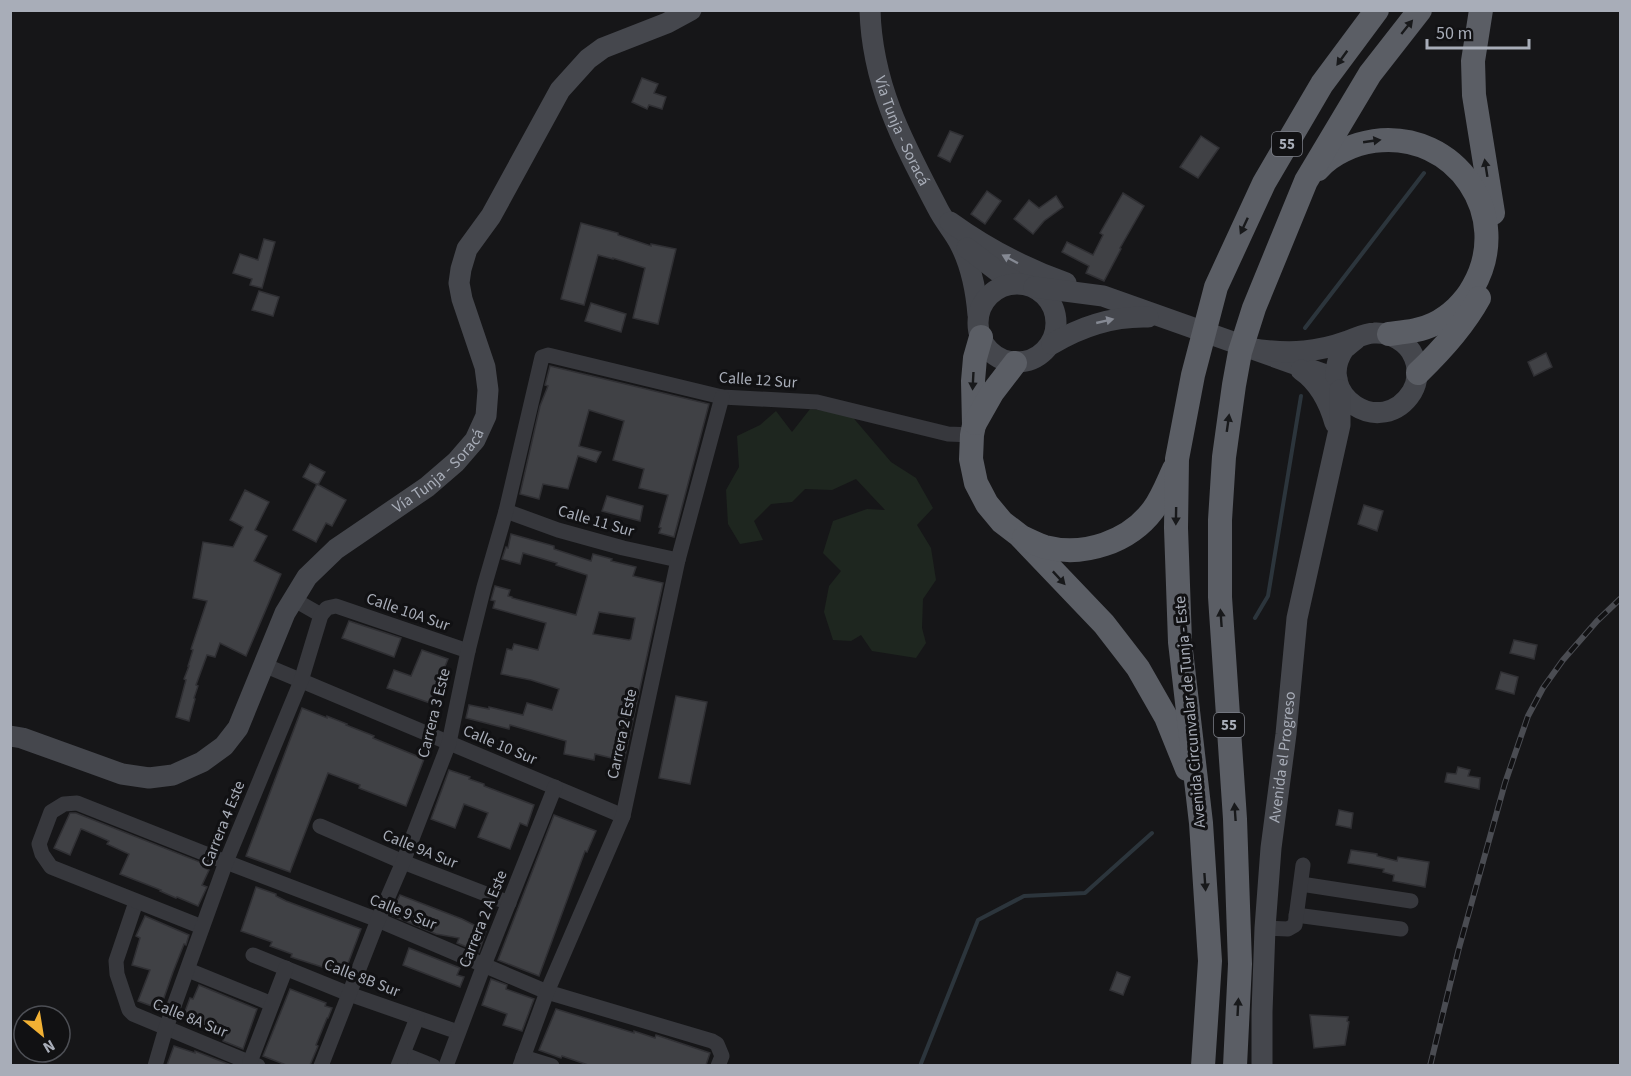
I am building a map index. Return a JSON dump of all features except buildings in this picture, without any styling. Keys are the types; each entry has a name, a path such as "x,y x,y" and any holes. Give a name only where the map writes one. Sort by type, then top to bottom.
{"highway":[{"name":"Avenida Circunvalar de Tunja - Este","path":"1203,1065 1210,961 1201,823 1180,642 1176,528 1178,459 1193,375 1216,287 1264,183 1322,84 1377,10"},
{"name":"55","path":"1235,1065 1240,964 1235,819 1220,597 1220,520 1224,457 1234,385 1240,352 1254,308 1306,182 1370,74 1420,10"},
{"path":"1418,373 1439,353 1475,306 1487,271 1495,228 1474,96 1473,61 1481,10"},
{"path":"1306,182 1322,164 1341,151 1362,143 1385,140 1408,141 1430,149 1450,161 1466,177 1478,196 1485,218 1487,271 1469,295 1453,311 1434,324 1412,332 1389,334"},
{"path":"980,326 973,381 971,459 976,483 987,504 1002,522 1019,536 1104,624 1138,668 1166,717 1179,748 1201,823"},
{"path":"973,430 992,393 1015,363"},
{"path":"1019,536 1045,547 1074,550 1103,545 1131,531 1153,510 1178,459"}],"main road":[{"name":"Vía Tunja - Soracá","path":"10,736 22,738 122,774 149,778 173,775 202,762 224,746 238,728 285,613 307,577 336,549 427,487 456,462 475,440 486,416 488,390 485,367 462,299 459,283 461,269 467,249 490,216 560,90 588,59 603,48 667,23 692,10"},
{"name":"Vía Tunja - Soracá","path":"870,10 874,56 885,96 905,144 941,216 959,242 970,265 976,290 980,326"},
{"path":"941,216 978,242 1018,264 1103,296"},
{"name":"Vía Tunja - Soracá","path":"959,242 988,264 1026,285 1103,296 1249,348 1338,384"},
{"path":"1026,285 1047,296 1055,311 1057,327 1052,344 1042,354 1029,361 1015,363 999,358 987,349 980,326 986,298 1000,287 1026,285"},
{"name":"Vía Tunja - Soracá","path":"1052,344 1072,332 1093,324 1139,317 1162,318"},
{"path":"1373,333 1389,334 1404,343 1414,356 1418,373 1415,388 1407,401 1394,410 1380,414 1363,411 1349,403 1338,384 1338,363 1345,348 1358,337 1373,333"},
{"name":"Vía Tunja - Soracá","path":"1249,348 1277,352 1304,351 1332,346 1358,337"},
{"path":"1291,364 1320,388 1330,405 1335,423 1335,447"},
{"name":"Avenida el Progreso","path":"1262,1065 1265,928 1271,848 1286,734 1297,618 1340,424 1338,384"},
{"name":"Avenida el Progreso","path":"1335,447 1365,419 1380,414"}],"street":[{"name":"Calle 12 Sur","path":"542,357 548,355 722,398 817,402 948,434 973,430"},
{"name":"Carrera 3 Este","path":"321,1065 378,920 404,862 449,743 468,651 506,511 542,357"},
{"name":"Carrera 2 Este","path":"522,1061 547,992 623,816 678,560 722,398"},
{"name":"Calle 11 Sur","path":"506,511 558,530 622,548 678,560"},
{"path":"293,599 321,615"},
{"name":"Calle 10A Sur","path":"321,615 327,608 336,606 468,651"},
{"name":"Carrera 4 Este","path":"155,1065 166,1028 226,862 301,681 321,615"},
{"name":"Calle 10 Sur","path":"264,665 623,816"},
{"name":"Carrera 2 A Este","path":"446,1065 555,787"},
{"name":"Calle 9 Sur","path":"136,902 51,867 42,854 39,844 51,812 64,804 77,802 378,920 547,992 712,1041 717,1044 720,1061"},
{"name":"Calle 9A Sur","path":"320,826 508,903"},
{"path":"1265,928 1288,930 1295,925 1304,865"},
{"path":"1301,884 1411,901"},
{"path":"136,902 202,927"},
{"name":"Calle 8A Sur","path":"136,902 116,962 126,1005 133,1014 254,1064"},
{"path":"1296,915 1401,929"},
{"name":"Calle 8B Sur","path":"253,955 349,994 458,1032"},
{"path":"254,1064 285,968"},
{"path":"188,970 272,1004"},
{"path":"417,1018 401,1060 433,1065"},
{"path":"522,1061 552,1065"}],"shaded area":[{"path":"810,409 850,414 891,462 916,478 933,508 917,525 931,548 936,580 923,599 922,628 926,643 916,658 872,651 861,635 851,641 833,640 824,612 829,586 841,571 823,553 833,521 867,509 885,510 856,479 832,490 805,489 792,502 771,504 754,521 763,540 740,544 728,524 726,490 739,467 737,436 760,425 776,411 792,432"}],"waterway":[{"path":"1305,328 1424,173"},
{"path":"1255,618 1268,596 1301,396"},
{"path":"920,1066 978,920 1024,896 1085,893 1152,833"}],"railway":[{"path":"1430,1066 1459,948 1505,783 1528,716 1543,688 1563,660 1620,599"}]}
